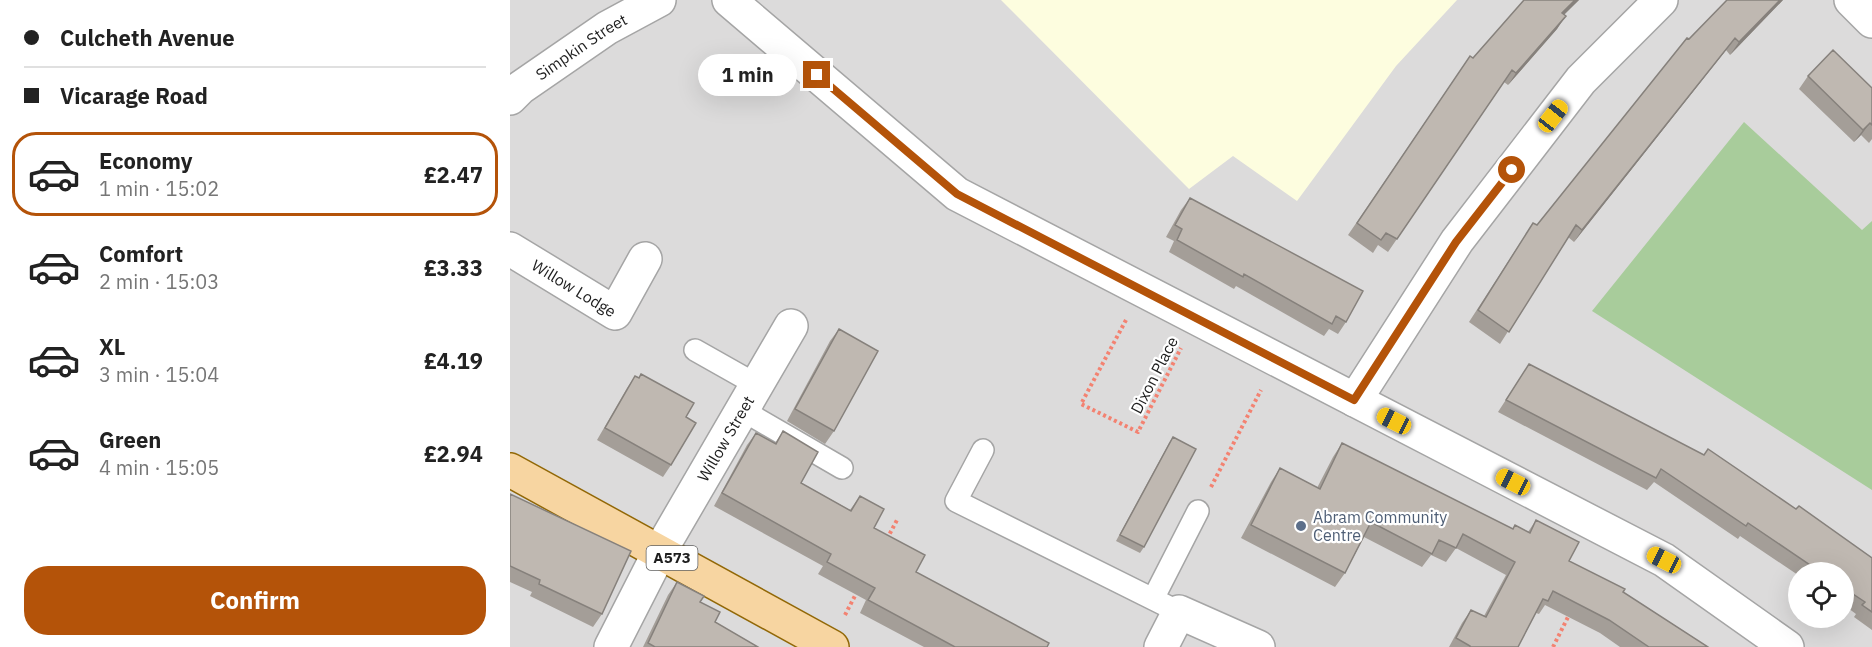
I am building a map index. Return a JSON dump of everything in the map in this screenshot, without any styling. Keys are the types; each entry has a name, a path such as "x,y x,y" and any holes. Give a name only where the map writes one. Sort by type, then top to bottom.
{"main road":[{"name":"A573","path":"510,470 829,646"}],"street":[{"name":"Simpkin Street","path":"510,98 520,88 607,28 658,0"},
{"path":"729,0 957,194 1664,560 1787,647"},
{"path":"1354,400 1456,242 1581,80 1661,0"},
{"path":"1851,0 1872,21"},
{"name":"Willow Lodge","path":"510,249 615,313 645,259"},
{"name":"Willow Street","path":"611,647 660,551 791,326"},
{"path":"1161,647 1166,606 1258,647"}],"lane":[{"path":"694,350 749,398 842,468"},
{"path":"983,450 956,501 1166,606 1198,511"}],"path":[{"name":"Dixon Place","path":"1142,290 1081,404 1138,432 1197,318"},
{"path":"1198,511 1276,359"},
{"path":"881,548 897,520"},
{"path":"829,646 861,585"},
{"path":"1552,647 1574,606"}],"shaded area":[{"path":"510,0 1872,0 1872,647 510,647"},
{"path":"1001,0 1457,0 1396,66 1297,201 1233,156 1189,189"}],"green space":[{"path":"1744,122 1862,230 1872,221 1872,490 1592,311"}],"building":[{"path":"1524,0 1575,0 1562,13 1566,16 1516,73 1512,70 1397,239 1386,233 1381,240 1357,223 1470,56 1473,58"},
{"path":"1727,0 1780,0 1739,42 1735,38 1582,230 1576,225 1509,332 1478,310 1533,223 1537,225 1687,38 1689,39"},
{"path":"1833,50 1872,88 1872,125 1870,123 1863,130 1808,76"},
{"path":"1190,198 1363,291 1346,322 1336,316 1332,324 1244,274 1243,277 1177,240 1182,229 1175,225"},
{"path":"839,329 878,351 834,431 795,409"},
{"path":"1529,364 1704,455 1708,449 1796,509 1799,506 1872,558 1872,612 1862,605 1865,602 1854,595 1854,562 1806,562 1748,523 1746,526 1661,469 1656,478 1506,400"},
{"path":"641,374 694,403 686,417 696,423 671,465 605,428 635,376 639,378"},
{"path":"783,431 818,452 801,483 851,511 860,496 884,509 874,528 925,555 916,572 1049,643 1047,647 955,647 868,600 875,588 827,562 831,554 722,493 756,433 776,444"},
{"path":"1173,437 1196,449 1144,547 1120,535"},
{"path":"1342,443 1513,529 1515,525 1530,533 1536,520 1579,542 1569,561 1625,589 1623,592 1708,647 1649,647 1609,620 1553,591 1548,601 1543,599 1518,647 1470,647 1456,638 1471,610 1486,617 1515,562 1463,534 1456,548 1439,540 1432,554 1371,522 1345,573 1251,525 1280,468 1320,489"},
{"path":"510,494 631,551 602,614 539,584 540,580 510,566"},
{"path":"677,582 704,596 700,602 720,612 715,622 758,647 655,647 648,643"}],"place":[{"name":"Abram Community Centre","path":"1301,526"}],"route":[{"path":"817,75 957,194 1354,400 1456,242 1512,170"}]}
